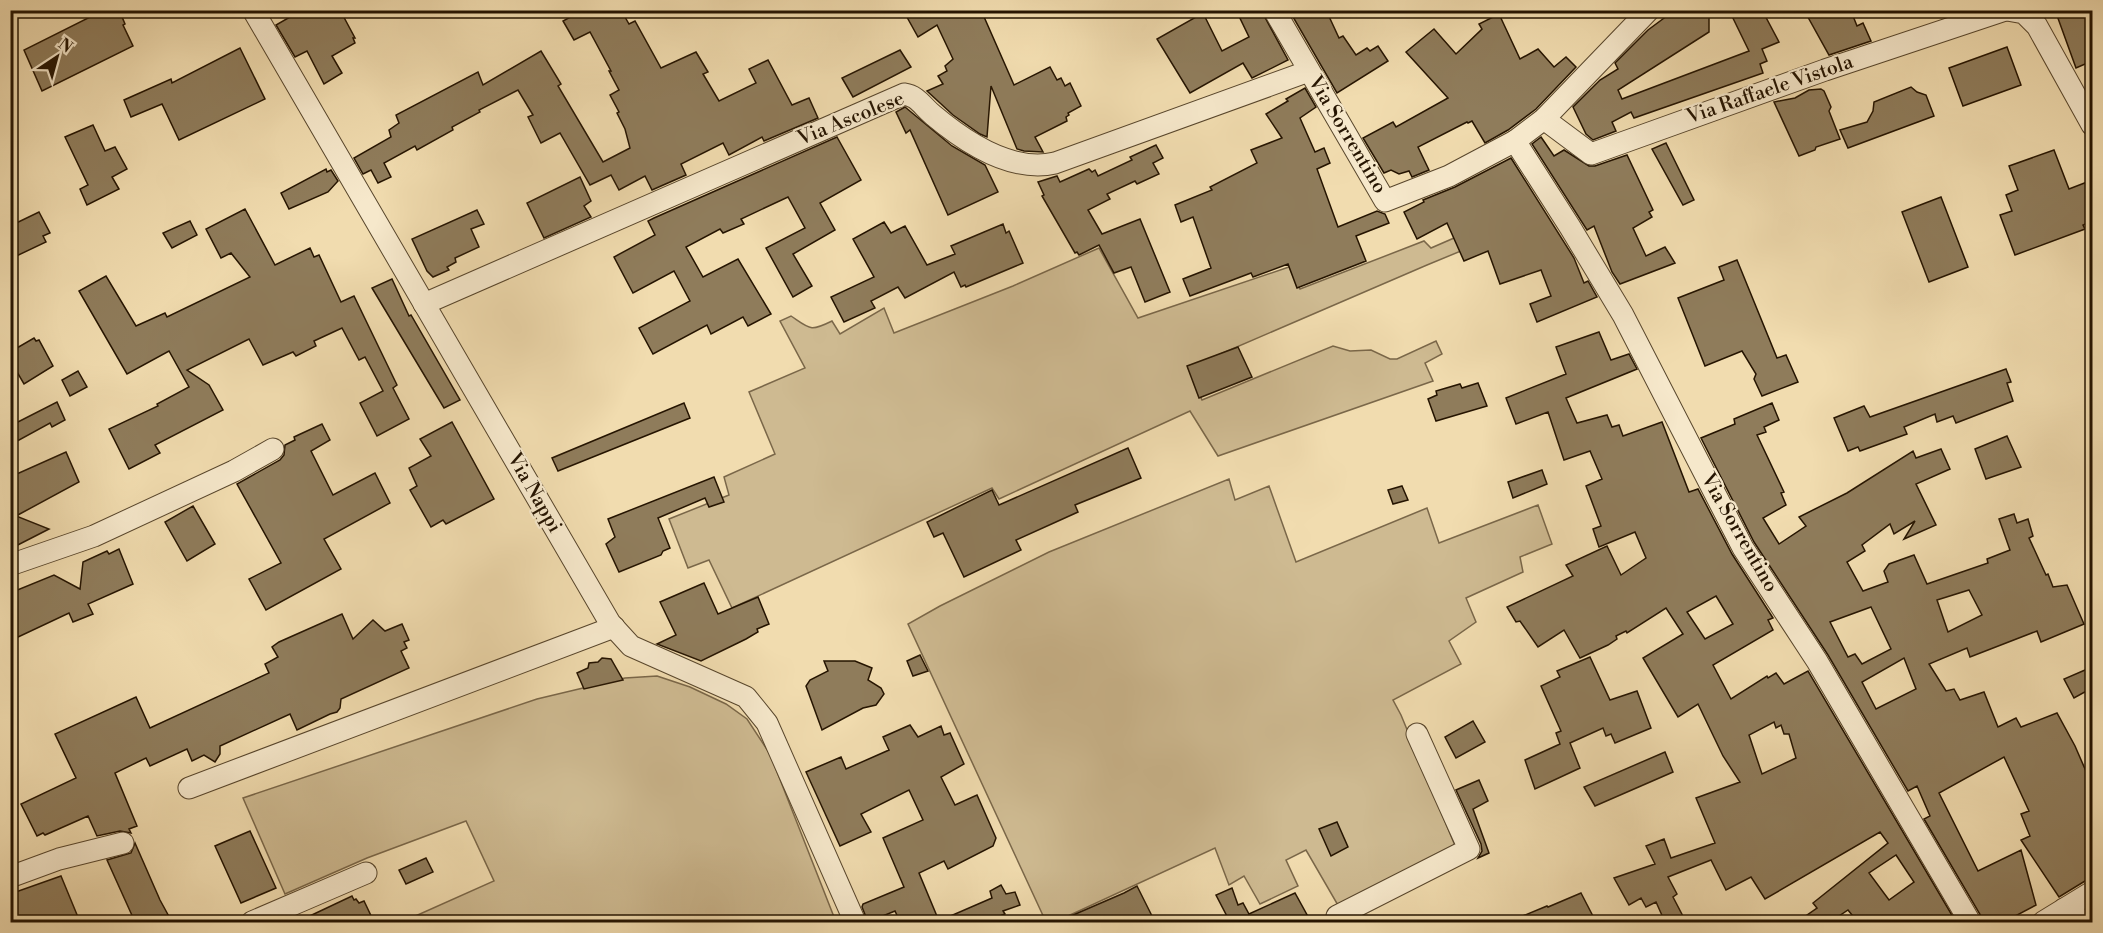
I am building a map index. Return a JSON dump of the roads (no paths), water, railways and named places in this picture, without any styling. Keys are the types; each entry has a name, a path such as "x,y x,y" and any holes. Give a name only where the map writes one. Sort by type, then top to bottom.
{"street":[{"name":"Via Nappi","path":"253,10 614,627 632,646 746,697 767,723 855,922"},
{"name":"Via Sorrentino","path":"1274,10 1385,201 1449,176 1515,141 1544,120 1649,10"},
{"name":"Via Raffaele Vistola","path":"1544,120 1591,154 1825,70 2006,10 2024,13 2037,26 2092,125"},
{"name":"Via Ascolese","path":"424,304 904,94 913,95 925,109 980,149 1026,165 1041,166 1055,164 1309,71"},
{"name":"Via Sorrentino","path":"1515,141 1570,226 1623,315 1743,548 1817,661 1970,922"},
{"path":"10,565 94,536 234,471 273,449"},
{"path":"189,788 614,627"},
{"path":"1341,922 1337,916 1469,849 1417,734"},
{"path":"10,877 59,859 123,843"},
{"path":"252,922 366,873"},
{"path":"2043,922 2092,892"},
{"path":"2064,909 2085,922"}]}
